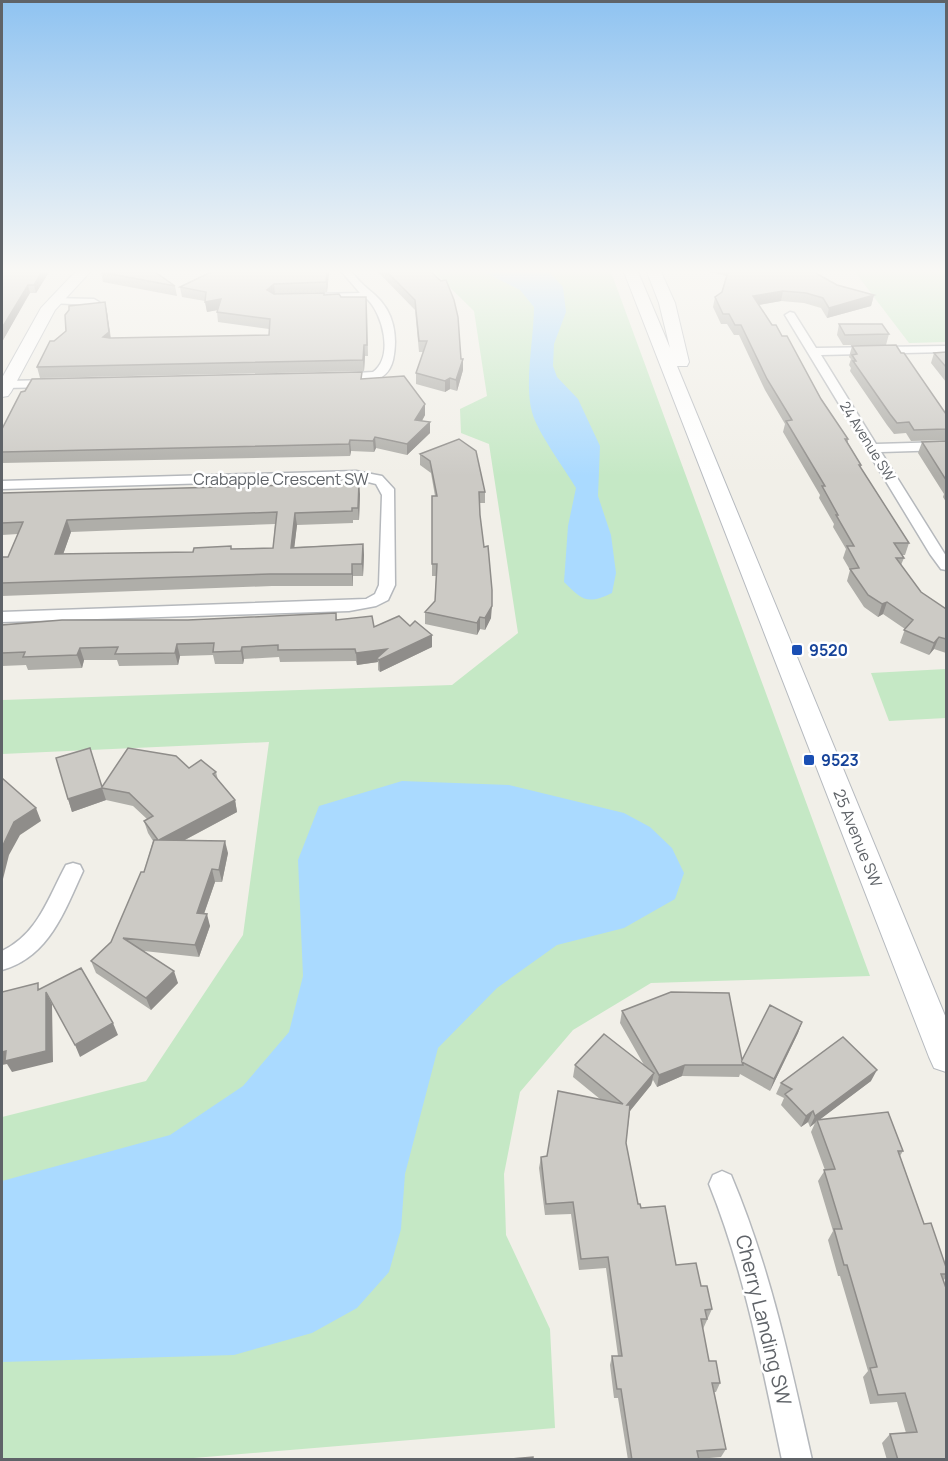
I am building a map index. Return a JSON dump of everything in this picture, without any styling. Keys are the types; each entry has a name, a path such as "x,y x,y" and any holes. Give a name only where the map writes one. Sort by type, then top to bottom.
{"main road":[{"path":"3,389 31,340"},
{"name":"25 Avenue SW","path":"658,340 946,1057"},
{"name":"25 Avenue SW","path":"675,340 703,452"}],"street":[{"path":"328,379 372,376 382,373 389,362 388,340"},
{"name":"24 Avenue SW","path":"805,340 946,566"},
{"path":"812,352 946,349"},
{"path":"3,389 60,384"},
{"path":"873,448 946,446"},
{"name":"Crabapple Crescent SW","path":"2,485 356,475 380,480 385,484 389,495 387,585 382,597 370,603 349,606 2,617"},
{"path":"2,960 25,950 36,941 45,929 73,871"},
{"name":"Cherry Landing SW","path":"722,1184 741,1227 752,1262 797,1460"}],"green space":[{"path":"478,340 636,340 870,976 651,983 573,1030 520,1092 504,1174 506,1235 550,1329 555,1428 182,1459 2,1459 2,1117 146,1081 243,935 269,742 2,754 2,700 452,685 518,633 489,444 461,433 460,409 487,396"},
{"path":"907,340 946,340 946,342 909,343"},
{"path":"946,669 946,718 889,721 871,673"}],"water":[{"path":"532,340 555,340 553,366 557,377 578,399 600,446 598,496 611,535 616,573 612,593 603,597 585,599 564,582 568,526 576,488 535,420 530,400 529,374"},
{"path":"402,781 509,785 624,813 650,827 672,848 684,873 675,899 624,928 557,945 497,988 438,1048 405,1174 401,1229 389,1272 357,1308 312,1333 234,1355 2,1362 2,1181 170,1135 243,1086 289,1032 303,976 298,860 319,806"}],"building":[{"path":"367,340 367,345 364,345 363,360 37,367 50,341"},
{"path":"460,340 461,359 463,359 456,380 450,378 445,381 416,373 427,341 419,341"},
{"path":"748,340 789,340 821,399 848,439 845,439 861,465 859,465 909,543 894,543 904,558 896,558 921,592 946,609 946,639 939,637 934,643 904,630 913,620 887,602 882,604 868,595 850,569 859,568 847,546 854,546 822,486 825,486 786,421 792,420 767,379"},
{"path":"896,345 946,414 946,429 914,430 909,422 897,423 853,361 856,361 852,355 857,354 852,346"},
{"path":"946,352 946,367 934,353"},
{"path":"362,372 361,379 404,376 425,404 415,420 430,422 407,444 375,437 373,441 350,440 349,444 2,452 2,429 21,392 25,391 32,379"},
{"path":"459,439 476,451 485,492 479,492 480,515 484,547 488,546 492,606 485,618 480,617 477,623 425,612 435,601 437,564 432,564 432,496 437,496 430,461 420,454"},
{"path":"946,441 946,480 922,442"},
{"path":"359,483 358,508 352,508 352,511 295,513 291,548 363,544 362,564 352,564 352,574 270,574 2,583 2,557 8,557 23,522 2,523 2,493","holes":["277,512 273,548 231,549 231,546 194,548 193,552 55,554 67,520"]},
{"path":"336,613 336,620 372,616 374,627 399,616 410,626 415,621 432,635 379,660 377,658 387,649 356,653 355,649 278,650 278,645 242,647 241,651 213,652 214,643 177,644 175,653 115,654 118,647 80,648 77,655 23,657 25,652 2,653 2,625 62,620 188,620"},
{"path":"90,748 102,787 128,748 176,756 189,768 201,760 216,772 213,774 235,800 159,840 225,841 219,870 212,869 197,913 207,914 195,945 123,938 174,971 146,998 91,961 111,942 141,872 144,872 154,840 158,840 144,821 153,816 129,793 102,788 68,799 56,758"},
{"path":"2,778 36,808 14,822 2,850"},
{"path":"81,968 113,1023 75,1045 46,992 46,1051 5,1061 6,1051 2,1052 2,992 38,983 38,990"},
{"path":"671,992 729,993 742,1060 770,1005 802,1022 774,1079 742,1062 743,1065 685,1065 659,1075 622,1011"},
{"path":"604,1034 654,1073 627,1105 630,1105 626,1143 638,1204 641,1208 665,1206 676,1265 696,1263 701,1286 707,1286 712,1309 705,1310 707,1319 701,1319 709,1361 716,1361 720,1383 712,1383 726,1449 697,1451 699,1460 632,1460 621,1389 617,1389 612,1356 622,1356 608,1257 581,1259 573,1202 546,1204 541,1157 547,1156 558,1091 623,1104 575,1065"},
{"path":"843,1037 877,1070 815,1116 813,1111 806,1116 785,1094 792,1089 781,1083"},
{"path":"888,1112 903,1151 898,1151 924,1224 931,1223 946,1267 946,1274 941,1274 946,1288 946,1460 898,1460 890,1434 917,1432 905,1393 878,1395 870,1368 877,1367 834,1229 842,1229 824,1170 835,1169 817,1120"},
{"path":"533,1457 533,1460 499,1460"}],"place":[{"name":"9520","path":"797,650"},
{"name":"9523","path":"809,760"}]}
